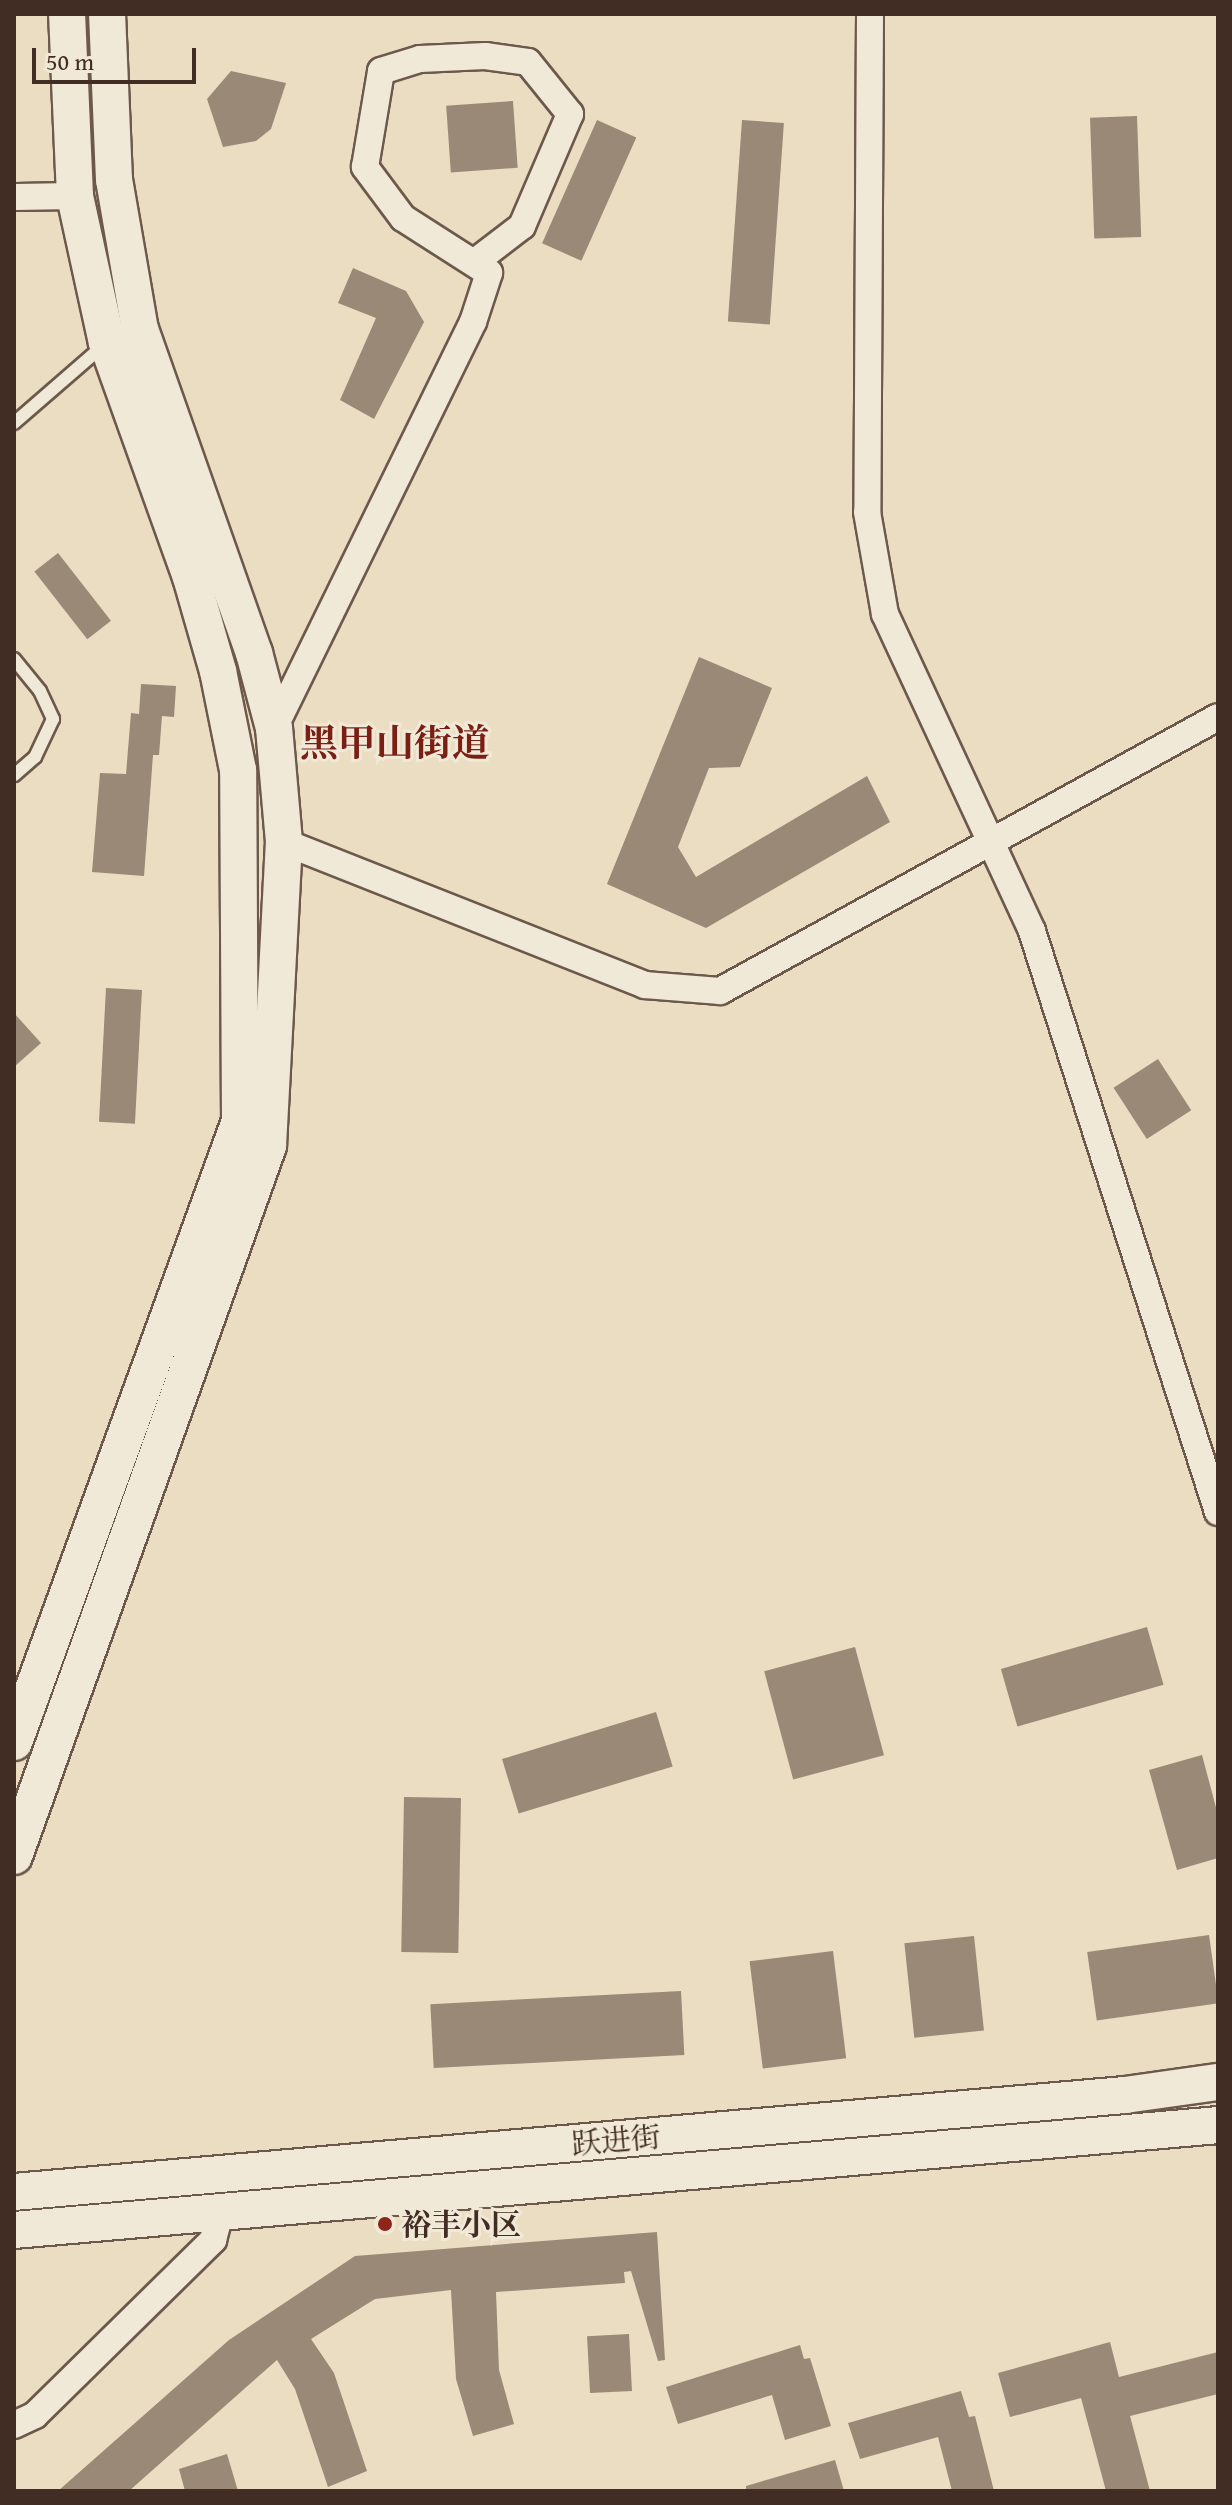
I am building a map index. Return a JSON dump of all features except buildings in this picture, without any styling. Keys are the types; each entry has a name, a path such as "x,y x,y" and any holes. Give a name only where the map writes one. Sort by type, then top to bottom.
{"street":[{"path":"14,1742 240,1121 238,770 191,577 123,336 75,196 67,14"},
{"path":"14,1856 268,1146 284,842 274,728 254,653 123,336 107,14"},
{"path":"870,14 867,512 885,614 989,847 1032,931 1211,1469 1218,1512"},
{"path":"274,728 473,322 489,273 403,218 365,167 381,71 420,59 485,56 528,62 570,114 522,226 475,262"},
{"path":"14,197 75,196"},
{"path":"284,842 645,985 720,991 989,847 1218,717"},
{"name":"跃进街","path":"14,2192 1125,2095 1218,2082"},
{"name":"跃进街","path":"14,2230 1218,2125"},
{"path":"14,2425 35,2415 213,2240 220,2213"}],"lane":[{"path":"14,423 123,336"},
{"path":"14,659 40,691 53,719 35,757 14,775"}],"place":[{"name":"裕丰小区","path":"385,2224"}],"district":[{"name":"黑甲山街道","path":"395,743"}]}
